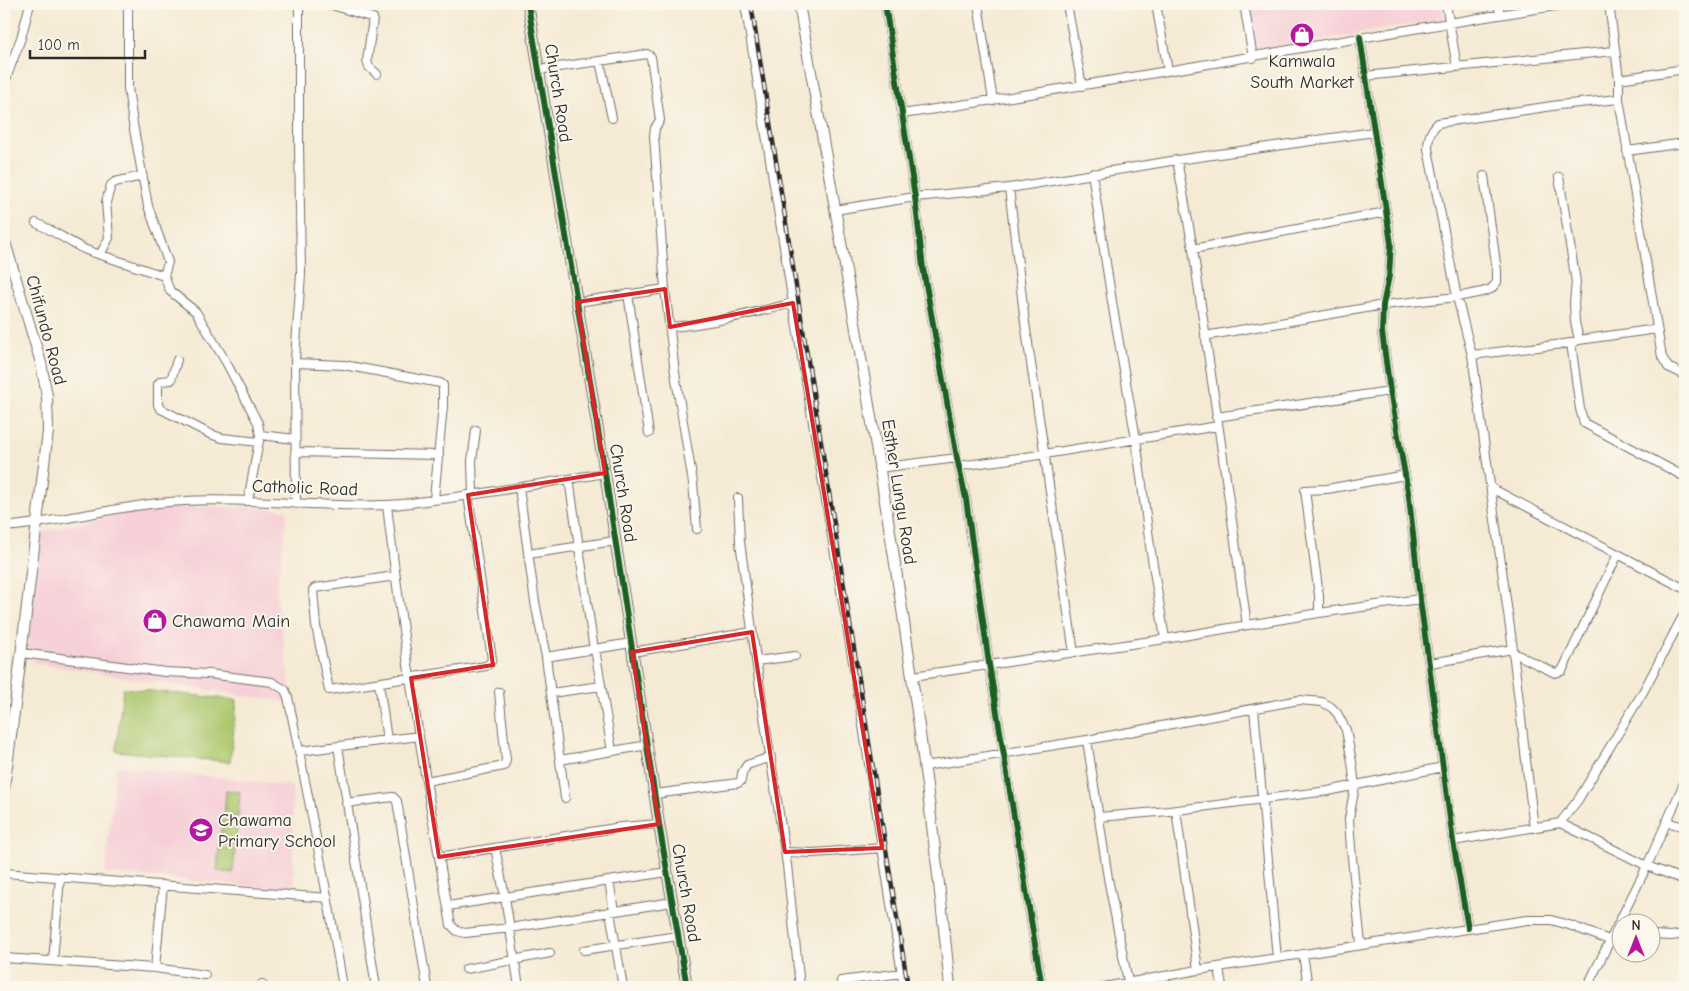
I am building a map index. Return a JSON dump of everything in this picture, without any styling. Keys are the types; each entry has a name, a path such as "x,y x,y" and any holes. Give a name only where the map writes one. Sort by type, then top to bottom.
{"street":[{"path":"4,84 22,38 30,4"},
{"path":"128,4 128,88 148,206 168,262 164,276 170,291 190,305 199,316 258,423 259,438 248,501"},
{"path":"296,504 294,439 295,363 301,274 299,4"},
{"path":"328,4 373,18 367,61 369,67 377,74"},
{"name":"Church Road","path":"529,4 538,70 605,473 631,648 678,936 684,987"},
{"path":"745,4 853,662 904,987"},
{"name":"Esther Lungu Road","path":"799,4 913,676 950,987"},
{"path":"886,4 915,197 922,268 966,499 988,664 1042,987"},
{"path":"978,4 993,101"},
{"path":"1067,4 1082,86"},
{"path":"1156,4 1168,71"},
{"path":"1244,4 1253,58"},
{"path":"1446,4 1456,67"},
{"path":"1498,4 1500,14"},
{"path":"902,114 993,101 1253,58 1448,22 1568,4"},
{"path":"1609,4 1619,79 1619,99 1662,357 1668,367 1685,375"},
{"path":"1360,38 1364,76 1391,244 1382,332 1390,391 1409,497 1420,599 1453,841 1468,928"},
{"path":"1364,76 1614,51"},
{"path":"538,70 647,54 651,57 660,120 655,128 654,136 665,289 675,373 693,483 697,530"},
{"path":"600,61 612,118"},
{"path":"1619,79 1685,69"},
{"path":"1534,828 1513,651 1472,355 1457,297 1428,149 1428,138 1438,123 1452,120 1559,105 1619,99"},
{"path":"835,210 915,197 1009,188 1092,173 1374,132"},
{"path":"1628,151 1685,143"},
{"path":"1177,160 1193,249 1247,625"},
{"path":"1092,173 1112,308 1136,439 1165,639"},
{"path":"100,254 109,238 106,202 111,185 115,182 142,176"},
{"path":"1205,336 1384,304 1457,297 1491,289 1496,282 1497,271 1484,176"},
{"path":"1560,177 1576,282 1575,342 1580,409 1584,423 1685,477"},
{"path":"1009,188 1025,323 1074,652"},
{"path":"1193,249 1386,212"},
{"path":"36,223 76,245 164,276"},
{"name":"Chifundo Road","path":"4,239 41,363 47,396 48,431 4,788"},
{"path":"577,302 665,289"},
{"path":"628,294 649,433"},
{"path":"670,328 743,315 793,303"},
{"path":"1472,355 1657,329"},
{"path":"177,360 171,380 161,381 158,384 158,405 161,409 210,434 222,438 294,439"},
{"path":"295,363 344,365 443,385 434,500"},
{"path":"1216,417 1390,391"},
{"path":"878,468 1045,453 1218,426"},
{"path":"395,576 315,588 313,590 316,626 329,690 486,666 490,663 492,659 470,495 476,430"},
{"path":"295,452 439,455"},
{"name":"Catholic Road","path":"4,526 36,524 148,504 184,501 248,501 347,506 387,505 519,488 605,473"},
{"path":"1319,613 1319,596 1305,490 1327,489 1405,475"},
{"path":"569,479 594,650 612,751"},
{"path":"519,488 535,602 546,657 565,798"},
{"path":"1491,488 1685,589"},
{"path":"738,498 740,542 785,852 800,987"},
{"path":"387,505 395,576 426,781 448,906 452,924 457,931 465,933 510,928 672,902"},
{"path":"528,554 615,541"},
{"path":"1430,663 1513,651 1555,672 1562,671 1618,554"},
{"path":"913,676 1420,599"},
{"path":"1560,823 1578,800 1643,692 1685,612"},
{"path":"546,657 752,632"},
{"path":"22,653 165,672 209,674 272,682 285,690 300,751 328,898 342,987"},
{"path":"756,661 796,656"},
{"path":"379,683 386,740"},
{"path":"551,693 601,686"},
{"path":"426,781 504,766 506,760 499,692"},
{"path":"925,766 1087,740 1299,700 1322,702 1332,707 1338,713 1346,730 1352,762 1355,786 1349,818 1361,944"},
{"path":"1254,709 1278,958"},
{"path":"300,751 419,736"},
{"path":"1087,740 1108,878 1128,985"},
{"path":"338,746 376,987"},
{"path":"560,760 648,746"},
{"path":"655,794 738,783 741,781 742,773 747,765 771,757"},
{"path":"1100,817 1328,792 1443,767"},
{"path":"1626,914 1685,781"},
{"path":"346,803 393,797 398,801 427,987"},
{"path":"1176,810 1198,970"},
{"path":"1666,822 1685,827"},
{"path":"1453,841 1560,823 1647,866 1685,880"},
{"path":"439,857 621,827 659,824"},
{"path":"495,848 505,897 519,987"},
{"path":"785,852 813,853 882,848"},
{"path":"4,872 328,898"},
{"path":"448,906 667,872"},
{"path":"53,961 60,877"},
{"path":"609,881 623,987"},
{"path":"155,968 163,885"},
{"path":"1104,987 1128,985 1198,970 1361,944 1527,920 1551,920 1609,940"},
{"path":"1662,935 1685,934"},
{"path":"584,950 678,936"},
{"path":"1588,987 1612,937"},
{"path":"466,969 550,953"},
{"path":"1302,954 1308,987"},
{"path":"4,958 155,968 205,975"},
{"path":"1219,967 1222,987"},
{"path":"841,982 902,973"}],"highlighted area":[{"path":"665,289 670,327 793,303 882,848 785,852 752,632 632,652 659,824 439,857 411,678 493,665 468,495 605,473 577,302"}],"shaded area":[{"name":"Kamwala South Market","path":"1249,4 1442,4 1444,19 1257,51"},
{"name":"Chawama Main","path":"147,507 245,507 288,510 276,593 293,703 33,663 35,650 27,649 42,532"},
{"name":"Chawama Primary School","path":"116,766 292,786 294,890 105,873"}],"green space":[{"path":"123,688 237,700 230,762 116,751"},
{"path":"226,790 240,792 238,817 224,816"},
{"path":"222,820 238,822 235,845 220,843"},
{"path":"219,848 235,849 233,873 217,871"}],"railway":[{"path":"751,4 908,987"}],"cycle path":[{"path":"528,4 605,473 659,824 687,987"},
{"path":"885,4 915,197 923,268 966,499 989,664 1042,987"},
{"path":"1360,37 1391,244 1389,276 1383,305 1382,332 1390,391 1409,497 1420,599 1453,841 1468,928"}],"place":[{"name":"Kamwala South Market","path":"1302,35"},
{"name":"Chawama Main","path":"155,621"},
{"name":"Chawama Primary School","path":"201,830"}]}
